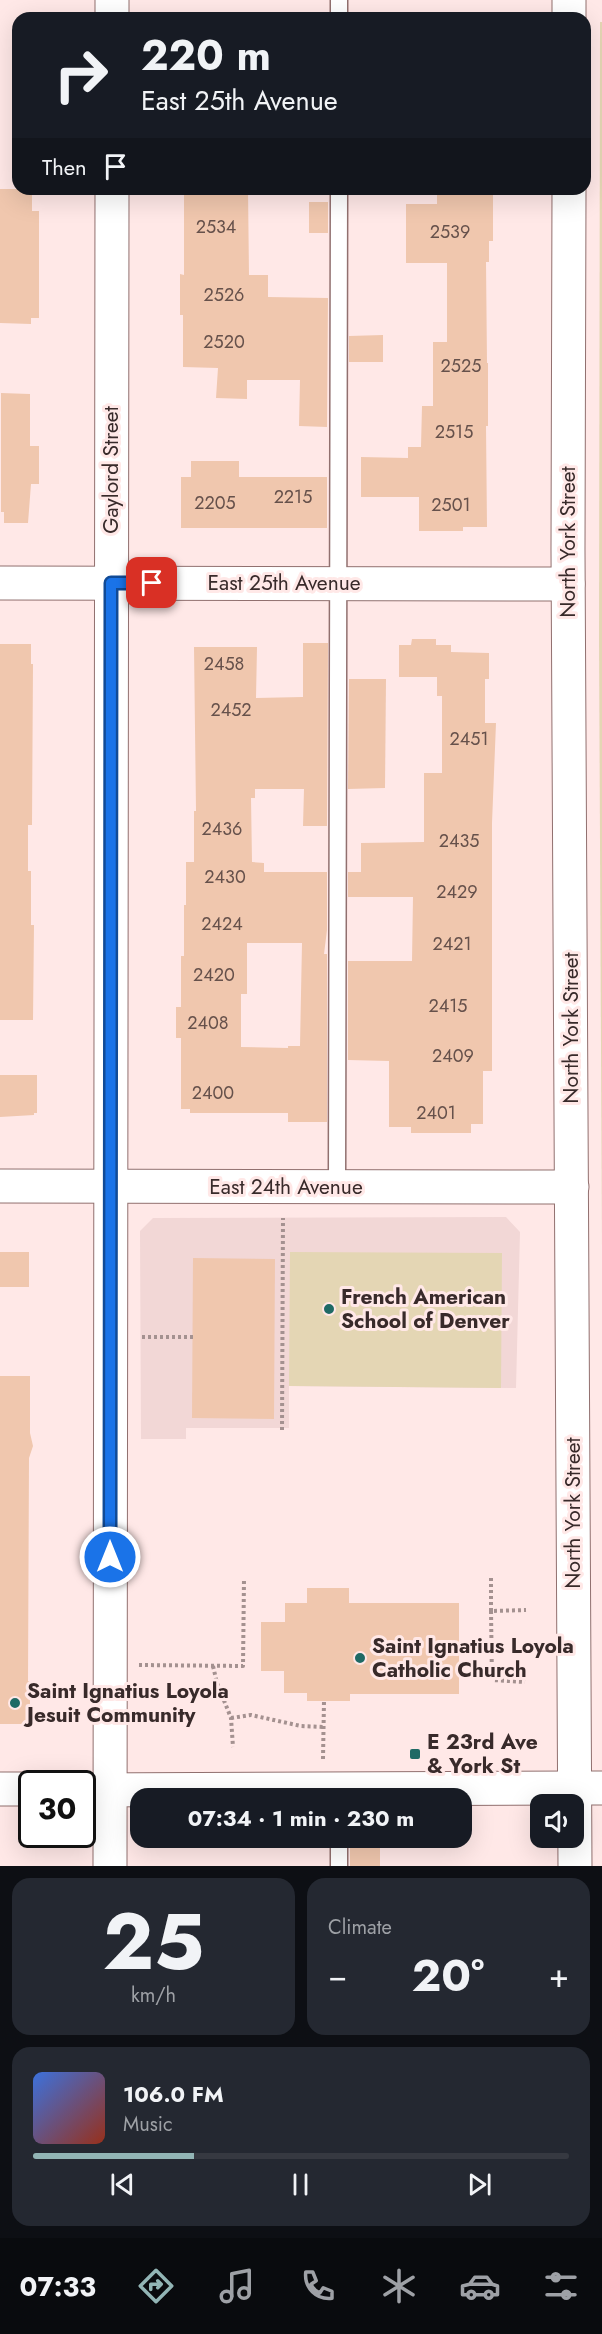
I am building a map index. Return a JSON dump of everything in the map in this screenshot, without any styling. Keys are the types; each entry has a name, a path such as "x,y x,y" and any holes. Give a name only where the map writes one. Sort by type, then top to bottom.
{"street":[{"name":"Gaylord Street","path":"110,1866 96,1790 111,1187 112,195"},
{"name":"North York Street","path":"568,195 572,1187 588,1788 574,1866"},
{"name":"East 25th Avenue","path":"0,583 568,584"},
{"name":"East 24th Avenue","path":"0,1186 572,1187"},
{"path":"472,1791 588,1788"},
{"path":"0,1789 18,1790"},
{"path":"96,1790 130,1791"}],"lane":[{"path":"338,1187 339,195"},
{"path":"339,1848 339,1866"}],"path":[{"path":"282,1430 283,1214"},
{"path":"135,1337 193,1337"},
{"path":"491,1578 492,1680 525,1682"},
{"path":"135,1666 243,1666 244,1579"},
{"path":"491,1611 526,1610"},
{"path":"459,1644 492,1644"},
{"path":"213,1666 231,1718 233,1747"},
{"path":"323,1747 324,1701"},
{"path":"231,1718 251,1715 301,1726 323,1727"}],"shaded area":[{"path":"600,22 602,22 602,1251 599,641"},
{"name":"French American School of Denver","path":"506,1217 520,1232 516,1388 289,1386 289,1428 186,1428 186,1439 141,1439 140,1231 153,1218"},
{"path":"290,1252 502,1253 501,1388 289,1386"}],"building":[{"path":"0,189 12,189 12,195 32,195 32,211 39,211 39,318 31,318 31,324 0,323"},
{"path":"184,195 248,195 249,275 268,275 268,297 328,298 327,427 299,426 300,380 247,380 247,399 216,398 218,368 183,367 180,274 184,275"},
{"path":"437,195 493,195 493,241 489,241 489,262 486,262 487,527 463,527 463,531 419,531 419,497 361,497 361,457 408,458 408,447 421,447 422,406 433,406 433,342 447,342 447,263 406,263 406,204 437,204"},
{"path":"309,202 328,202 328,233 309,233"},
{"path":"383,335 383,362 349,362 349,336"},
{"path":"1,393 30,394 30,446 39,446 39,484 31,484 28,523 4,523 4,512 1,512"},
{"path":"191,461 239,461 239,477 327,477 327,528 181,528 181,477 191,477"},
{"path":"412,639 436,639 436,645 451,645 451,652 489,653 489,679 485,679 485,723 496,723 492,823 492,1071 483,1071 483,1124 471,1124 471,1133 411,1133 411,1127 389,1127 389,1061 348,1060 348,961 412,961 413,897 348,897 348,872 361,872 361,843 424,842 424,773 442,773 442,696 437,696 437,677 399,677 399,645 411,645"},
{"path":"303,643 328,643 327,826 303,826 304,789 255,789 255,798 251,798 252,862 264,863 264,872 327,872 327,930 324,954 327,954 327,1122 288,1122 288,1113 190,1113 190,1109 181,1109 181,1038 176,1038 176,1007 181,1007 186,862 194,862 194,811 196,811 194,647 257,647 256,698 303,697","holes":["247,943 302,943 300,1046 241,1047 241,994 247,994"]},
{"path":"0,644 31,644 31,664 33,664 32,825 28,825 28,871 31,871 31,925 34,925 33,1020 0,1020"},
{"path":"349,679 386,679 385,788 348,789"},
{"path":"0,1075 37,1075 37,1113 0,1117"},
{"path":"0,1252 29,1252 29,1287 0,1287"},
{"path":"193,1258 275,1259 274,1419 192,1418"},
{"path":"0,1376 30,1376 30,1433 33,1446 29,1458 28,1681 30,1681 30,1724 0,1724"},
{"name":"Saint Ignatius Loyola Catholic Church","path":"307,1588 349,1588 349,1603 459,1603 459,1694 350,1694 350,1701 307,1701 307,1693 284,1693 284,1671 261,1671 261,1622 285,1622 285,1603 307,1603"},
{"path":"350,1848 380,1848 380,1866 350,1866"}],"place":[{"name":"French American School of Denver","path":"329,1309"},
{"name":"Saint Ignatius Loyola Catholic Church","path":"360,1658"},
{"name":"Saint Ignatius Loyola Jesuit Community","path":"15,1703"},
{"name":"E 23rd Ave & York St","path":"415,1754"}],"route":[{"path":"110,1557 111,583 152,583"}]}
